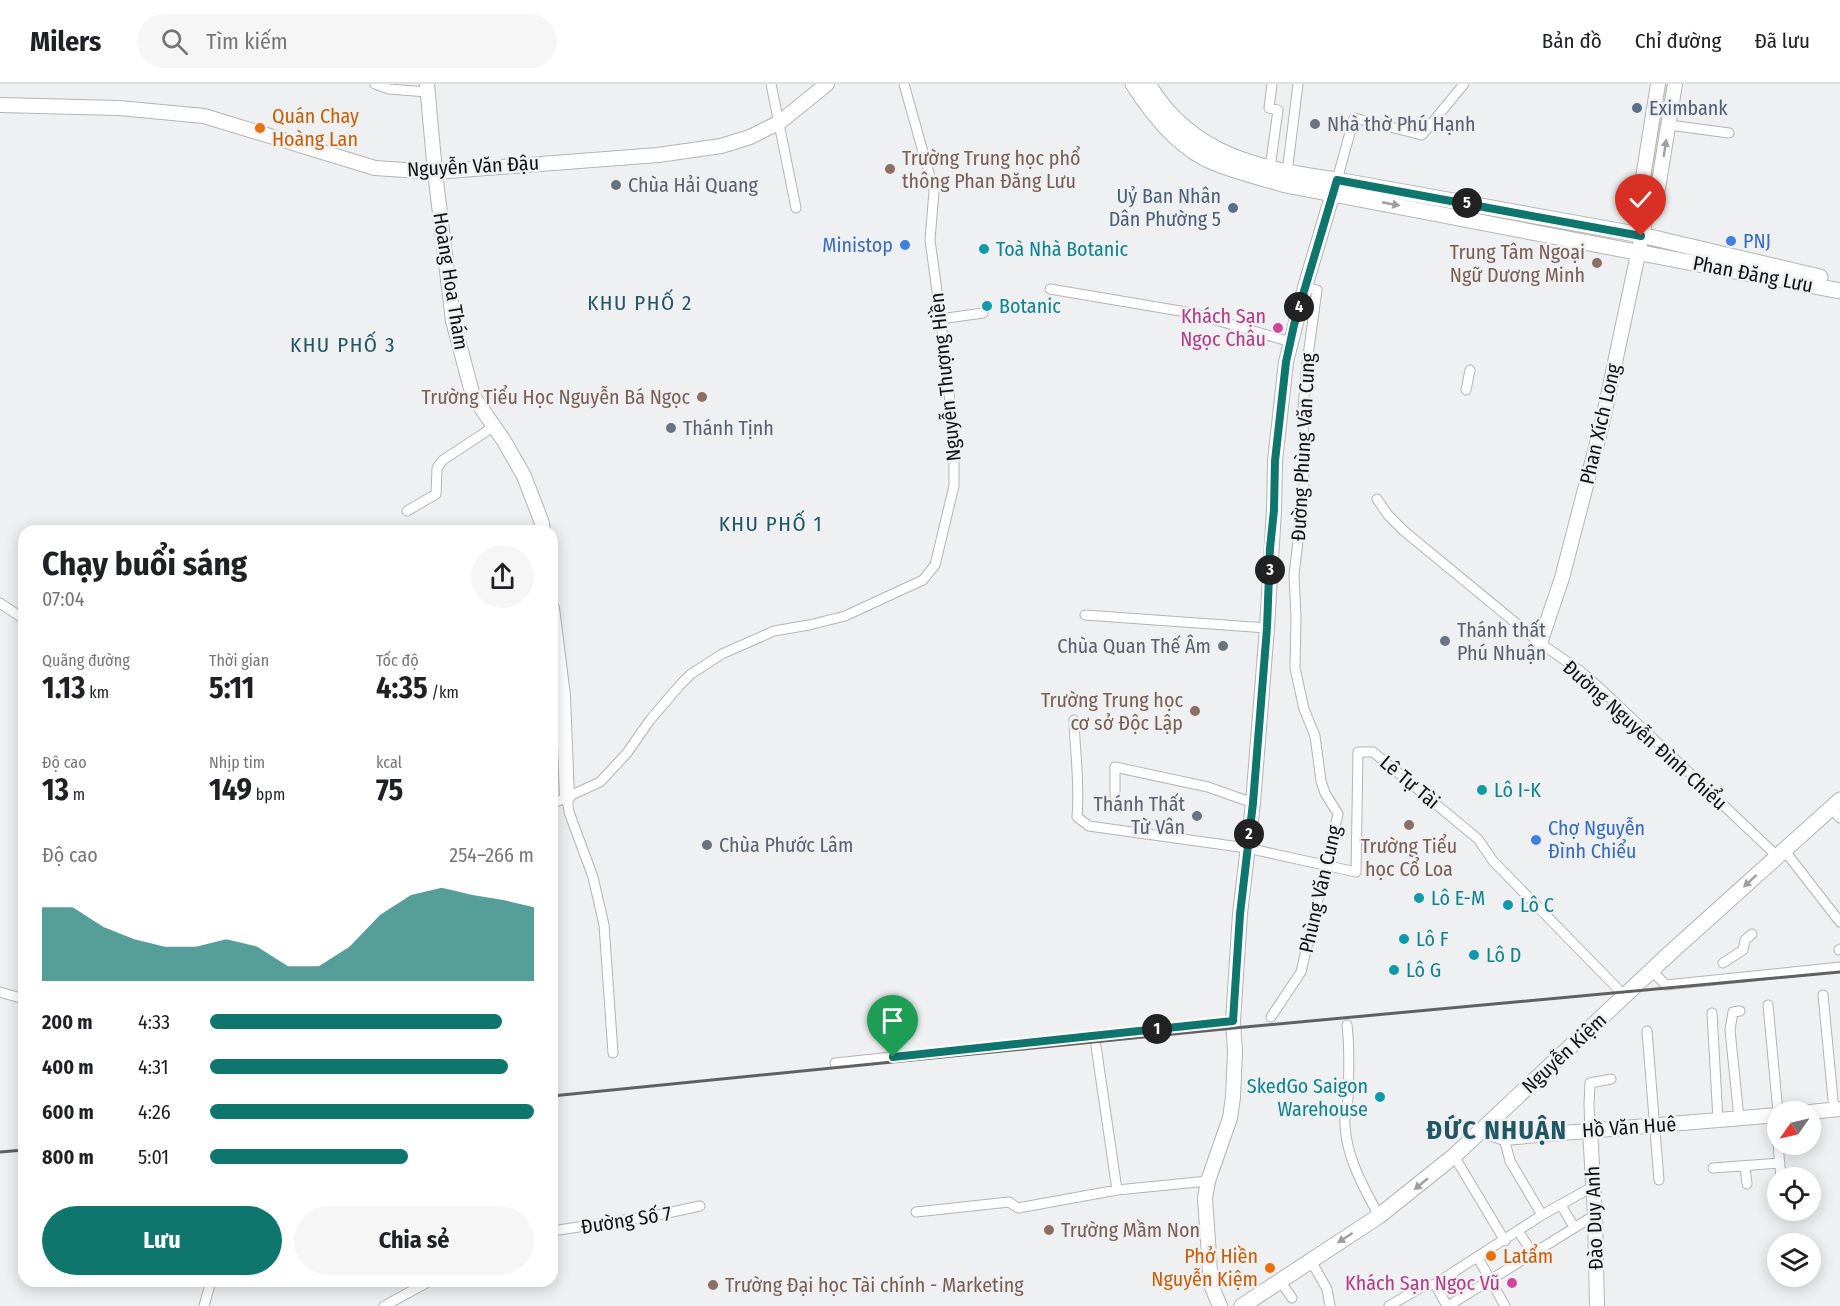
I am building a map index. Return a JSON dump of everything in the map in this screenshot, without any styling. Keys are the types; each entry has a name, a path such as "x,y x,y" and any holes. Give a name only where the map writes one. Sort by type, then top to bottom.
{"main road":[{"name":"Phan Đăng Lưu","path":"1133,84 1157,117 1192,150 1213,162 1286,185 1335,186 1641,236 1840,282"},
{"name":"Phan Đăng Lưu","path":"1148,84 1166,111 1201,142 1223,153 1270,168 1335,186 1638,251 1840,291"},
{"name":"Nguyễn Kiệm","path":"1242,1306 1379,1216 1454,1156 1780,853 1837,808"}],"street":[{"path":"375,84 389,89 427,88"},
{"path":"771,84 796,208"},
{"name":"Nguyễn Văn Đậu","path":"0,105 119,108 204,116 375,168 435,172 695,151 750,137 780,122 826,84"},
{"name":"Nguyễn Thượng Hiền","path":"558,802 600,782 627,753 650,720 685,680 722,654 774,630 809,626 845,616 923,580 935,565 954,486 954,449 930,240 934,191 904,84"},
{"path":"1270,168 1278,110 1269,108 1272,84"},
{"path":"1287,173 1298,84"},
{"path":"1220,1306 1211,1285 1205,1198 1208,1181 1230,1118 1233,1097 1235,1052 1233,1021 1240,914 1253,803 1267,628 1275,461 1287,358 1294,325 1354,118 1422,135 1464,84"},
{"name":"Phan Xích Long","path":"1649,202 1641,190 1658,84"},
{"name":"Phan Xích Long","path":"1540,643 1562,578 1602,424 1649,202 1657,194 1675,84"},
{"name":"Hoàng Hoa Thám","path":"427,88 453,321 473,396 524,476 542,525"},
{"path":"1669,125 1729,133"},
{"name":"Đường Phùng Văn Cung","path":"1295,652 1294,575 1304,490 1303,408 1306,363 1317,290 1305,287"},
{"path":"1050,289 1191,313 1291,342"},
{"path":"940,319 983,313"},
{"path":"1294,325 1311,329"},
{"path":"1287,358 1306,363"},
{"path":"1466,390 1470,370"},
{"path":"407,511 436,494 437,468 443,460 493,427"},
{"name":"Đường Nguyễn Đình Chiểu","path":"1377,499 1388,515 1404,531 1540,643 1579,670 1604,692 1780,853 1840,922"},
{"path":"0,603 18,615"},
{"path":"1085,615 1267,628"},
{"name":"Phùng Văn Cung","path":"1271,1017 1301,972 1338,814 1321,782 1315,736 1304,709 1295,668 1295,652"},
{"path":"558,656 563,696 567,798 569,812 593,878 604,925 613,1053"},
{"name":"Lê Tự Tài","path":"1074,720 1079,789 1077,818 1089,826 1247,848 1356,872 1358,752 1373,752 1478,839 1493,861 1618,989"},
{"path":"1115,795 1115,767 1208,787 1253,803"},
{"path":"1723,963 1743,950 1745,940 1752,934"},
{"path":"1652,971 1666,985 1840,968"},
{"path":"0,992 18,997"},
{"path":"1821,1111 1837,1110 1823,995"},
{"path":"1768,1005 1776,1101"},
{"path":"1739,1118 1730,1030 1733,1012 1740,1011"},
{"path":"1712,1013 1718,1120"},
{"path":"835,1063 1233,1021"},
{"path":"1347,1025 1348,1080 1344,1125 1352,1161 1379,1216"},
{"path":"1647,1031 1659,1180"},
{"path":"1096,1046 1117,1190"},
{"path":"983,1058 984,1047"},
{"path":"1590,1130 1590,1083 1611,1079"},
{"name":"Hồ Văn Huê","path":"1482,1130 1504,1138 1767,1115"},
{"name":"Đào Duy Anh","path":"1590,1130 1596,1215 1597,1306"},
{"path":"1504,1138 1510,1161 1542,1215"},
{"path":"1779,1155 1780,1167"},
{"path":"1454,1156 1504,1241"},
{"path":"1713,1168 1780,1163"},
{"path":"1745,1166 1747,1184"},
{"path":"916,1212 1009,1202 1018,1208 1117,1190 1208,1181"},
{"path":"1389,1306 1420,1287 1435,1284 1542,1215 1594,1186"},
{"path":"1561,1205 1574,1227"},
{"name":"Đường Số 7","path":"558,1230 658,1215 700,1206"},
{"path":"1435,1284 1447,1306 1534,1255 1574,1227 1596,1215"},
{"path":"1518,1231 1534,1255"},
{"path":"1478,1258 1505,1306"},
{"path":"1311,1261 1327,1289 1330,1306"},
{"path":"1280,1281 1292,1298"},
{"path":"204,1306 209,1287"},
{"path":"384,1306 419,1287"},
{"path":"1405,1297 1410,1306"}],"green space":[{"path":"1660,84 1668,84 1651,191 1646,194"}],"railway":[{"path":"558,1095 1234,1028 1840,972"},
{"path":"0,1152 18,1150"}],"place":[{"name":"Eximbank","path":"1637,108"},
{"name":"Nhà thờ Phú Hạnh","path":"1315,124"},
{"name":"Quán Chay Hoàng Lan","path":"260,128"},
{"name":"Trường Trung học phổ thông Phan Đăng Lưu","path":"890,169"},
{"name":"Chùa Hải Quang","path":"616,185"},
{"name":"Uỷ Ban Nhân Dân Phường 5","path":"1233,208"},
{"name":"PNJ","path":"1731,241"},
{"name":"Ministop","path":"905,245"},
{"name":"Toà Nhà Botanic","path":"984,249"},
{"name":"Trung Tâm Ngoại Ngữ Dương Minh","path":"1597,263"},
{"name":"Botanic","path":"987,306"},
{"name":"Khách Sạn Ngọc Châu","path":"1278,328"},
{"name":"Trường Tiểu Học Nguyễn Bá Ngọc","path":"702,397"},
{"name":"Thánh Tịnh","path":"671,428"},
{"name":"Thánh thất Phú Nhuận","path":"1445,641"},
{"name":"Chùa Quan Thế Âm","path":"1223,646"},
{"name":"Trường Trung học cơ sở Độc Lập","path":"1195,711"},
{"name":"Lô I-K","path":"1482,790"},
{"name":"Thánh Thất Từ Vân","path":"1197,816"},
{"name":"Trường Tiểu học Cổ Loa","path":"1409,825"},
{"name":"Chợ Nguyễn Đình Chiểu","path":"1536,840"},
{"name":"Chùa Phước Lâm","path":"707,845"},
{"name":"Lô E-M","path":"1419,898"},
{"name":"Lô C","path":"1508,905"},
{"name":"Lô F","path":"1404,939"},
{"name":"Lô D","path":"1474,955"},
{"name":"Lô G","path":"1394,970"},
{"name":"SkedGo Saigon Warehouse","path":"1380,1097"},
{"name":"Trường Mầm Non","path":"1049,1230"},
{"name":"Latẩm","path":"1491,1256"},
{"name":"Phở Hiền Nguyễn Kiệm","path":"1270,1268"},
{"name":"Khách Sạn Ngọc Vũ","path":"1512,1283"},
{"name":"Trường Đại học Tài chính - Marketing","path":"713,1285"}],"district":[{"name":"KHU PHỐ 2","path":"640,303"},
{"name":"KHU PHỐ 3","path":"343,345"},
{"name":"KHU PHỐ 1","path":"771,524"},
{"name":"ĐỨC NHUẬN","path":"1497,1130"}],"route":[{"path":"893,1057 1233,1021 1240,914 1253,803 1267,628 1275,461 1286,362 1294,325 1337,180 1641,236"}]}
